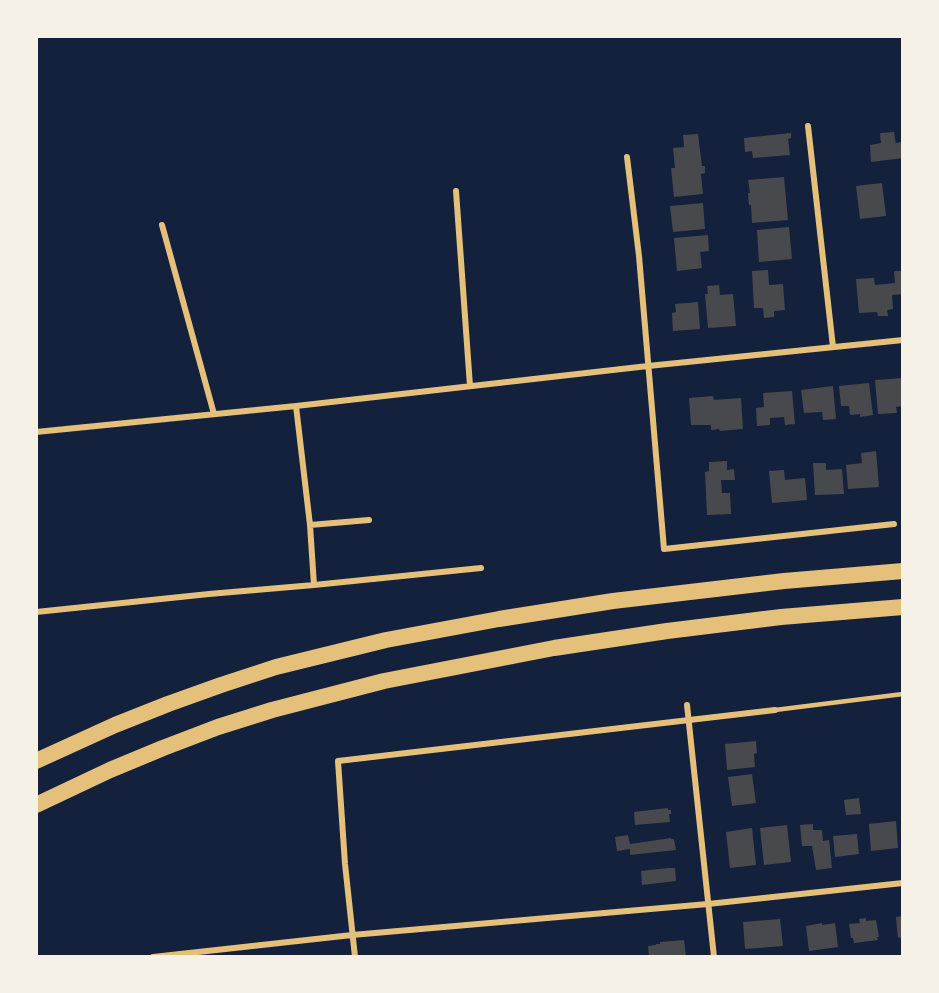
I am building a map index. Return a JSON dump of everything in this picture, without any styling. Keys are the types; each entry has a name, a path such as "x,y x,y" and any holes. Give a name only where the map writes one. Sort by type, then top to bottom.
{"highway":[{"path":"36,761 125,721 221,685 276,667 386,640 613,601 784,581 903,571"},
{"path":"36,805 110,770 218,727 272,710 384,681 554,648 667,631 804,615 903,607"}],"street":[{"path":"808,126 833,347"},
{"path":"627,157 639,256 664,549 894,524"},
{"path":"456,191 470,386"},
{"path":"162,225 214,414"},
{"path":"36,432 903,340"},
{"path":"296,406 310,525 314,585"},
{"path":"310,525 369,519"},
{"path":"36,612 481,568"},
{"path":"687,705 714,957"},
{"path":"354,957 338,761 775,710"},
{"path":"153,957 352,935 708,904 903,883"}],"lane":[{"path":"775,710 903,694"}],"building":[{"path":"894,132 896,145 901,142 903,158 871,162 870,145 881,143 880,133"},
{"path":"791,133 791,138 788,139 790,155 753,158 752,151 745,152 744,138"},
{"path":"698,134 702,166 705,166 705,173 701,174 703,194 674,197 671,168 675,168 673,148 684,147 683,135"},
{"path":"784,177 788,220 752,223 748,180"},
{"path":"882,183 886,216 860,219 856,186"},
{"path":"703,203 705,229 673,232 670,206"},
{"path":"789,227 792,259 759,262 757,230"},
{"path":"708,235 709,251 700,252 702,268 677,271 674,238"},
{"path":"768,270 769,285 783,284 785,310 774,311 774,317 764,318 763,308 754,308 752,271"},
{"path":"894,271 903,271 903,294 892,295 893,309 887,310 888,316 878,316 877,312 859,313 856,279 874,278 875,285 895,283"},
{"path":"719,285 720,295 733,294 736,326 708,328 705,294 708,294 707,286"},
{"path":"698,302 700,329 673,331 672,313 676,312 675,304"},
{"path":"903,378 903,406 896,407 897,413 878,414 875,380"},
{"path":"869,383 873,415 860,417 860,414 850,415 849,406 841,406 839,386"},
{"path":"833,386 836,419 823,420 822,412 804,413 801,390"},
{"path":"792,391 795,424 785,425 784,417 770,418 770,425 757,426 756,408 764,407 763,393"},
{"path":"713,396 714,400 741,398 743,429 720,431 719,429 711,430 711,425 691,425 689,398"},
{"path":"876,451 879,487 848,489 846,465 862,463 861,453"},
{"path":"727,461 727,470 734,469 735,480 721,480 722,493 730,493 731,514 707,515 705,472 709,471 709,462"},
{"path":"813,463 826,463 826,470 842,469 844,494 815,495"},
{"path":"784,470 785,480 805,478 807,500 772,503 769,471"},
{"path":"756,741 755,767 727,770 725,744"},
{"path":"752,774 756,803 732,806 728,777"},
{"path":"859,798 861,814 846,815 844,800"},
{"path":"668,808 671,810 670,822 635,825 634,812"},
{"path":"896,821 898,848 871,851 869,824"},
{"path":"813,824 813,830 822,830 823,841 829,840 832,868 816,870 812,846 802,846 800,825"},
{"path":"787,825 791,862 764,865 760,828"},
{"path":"752,828 756,865 730,868 726,832"},
{"path":"857,834 859,854 835,857 833,836"},
{"path":"628,835 630,844 671,838 674,839 676,850 630,855 630,849 617,851 615,837"},
{"path":"675,868 676,881 642,885 641,871"},
{"path":"903,916 903,937 898,938 896,917"},
{"path":"866,918 866,921 876,920 878,940 854,943 849,924 860,923 859,919"},
{"path":"780,919 783,946 745,949 743,922"},
{"path":"822,923 822,925 835,923 838,947 809,951 806,926"},
{"path":"684,940 686,957 649,956 648,946 660,944 660,942"}]}
